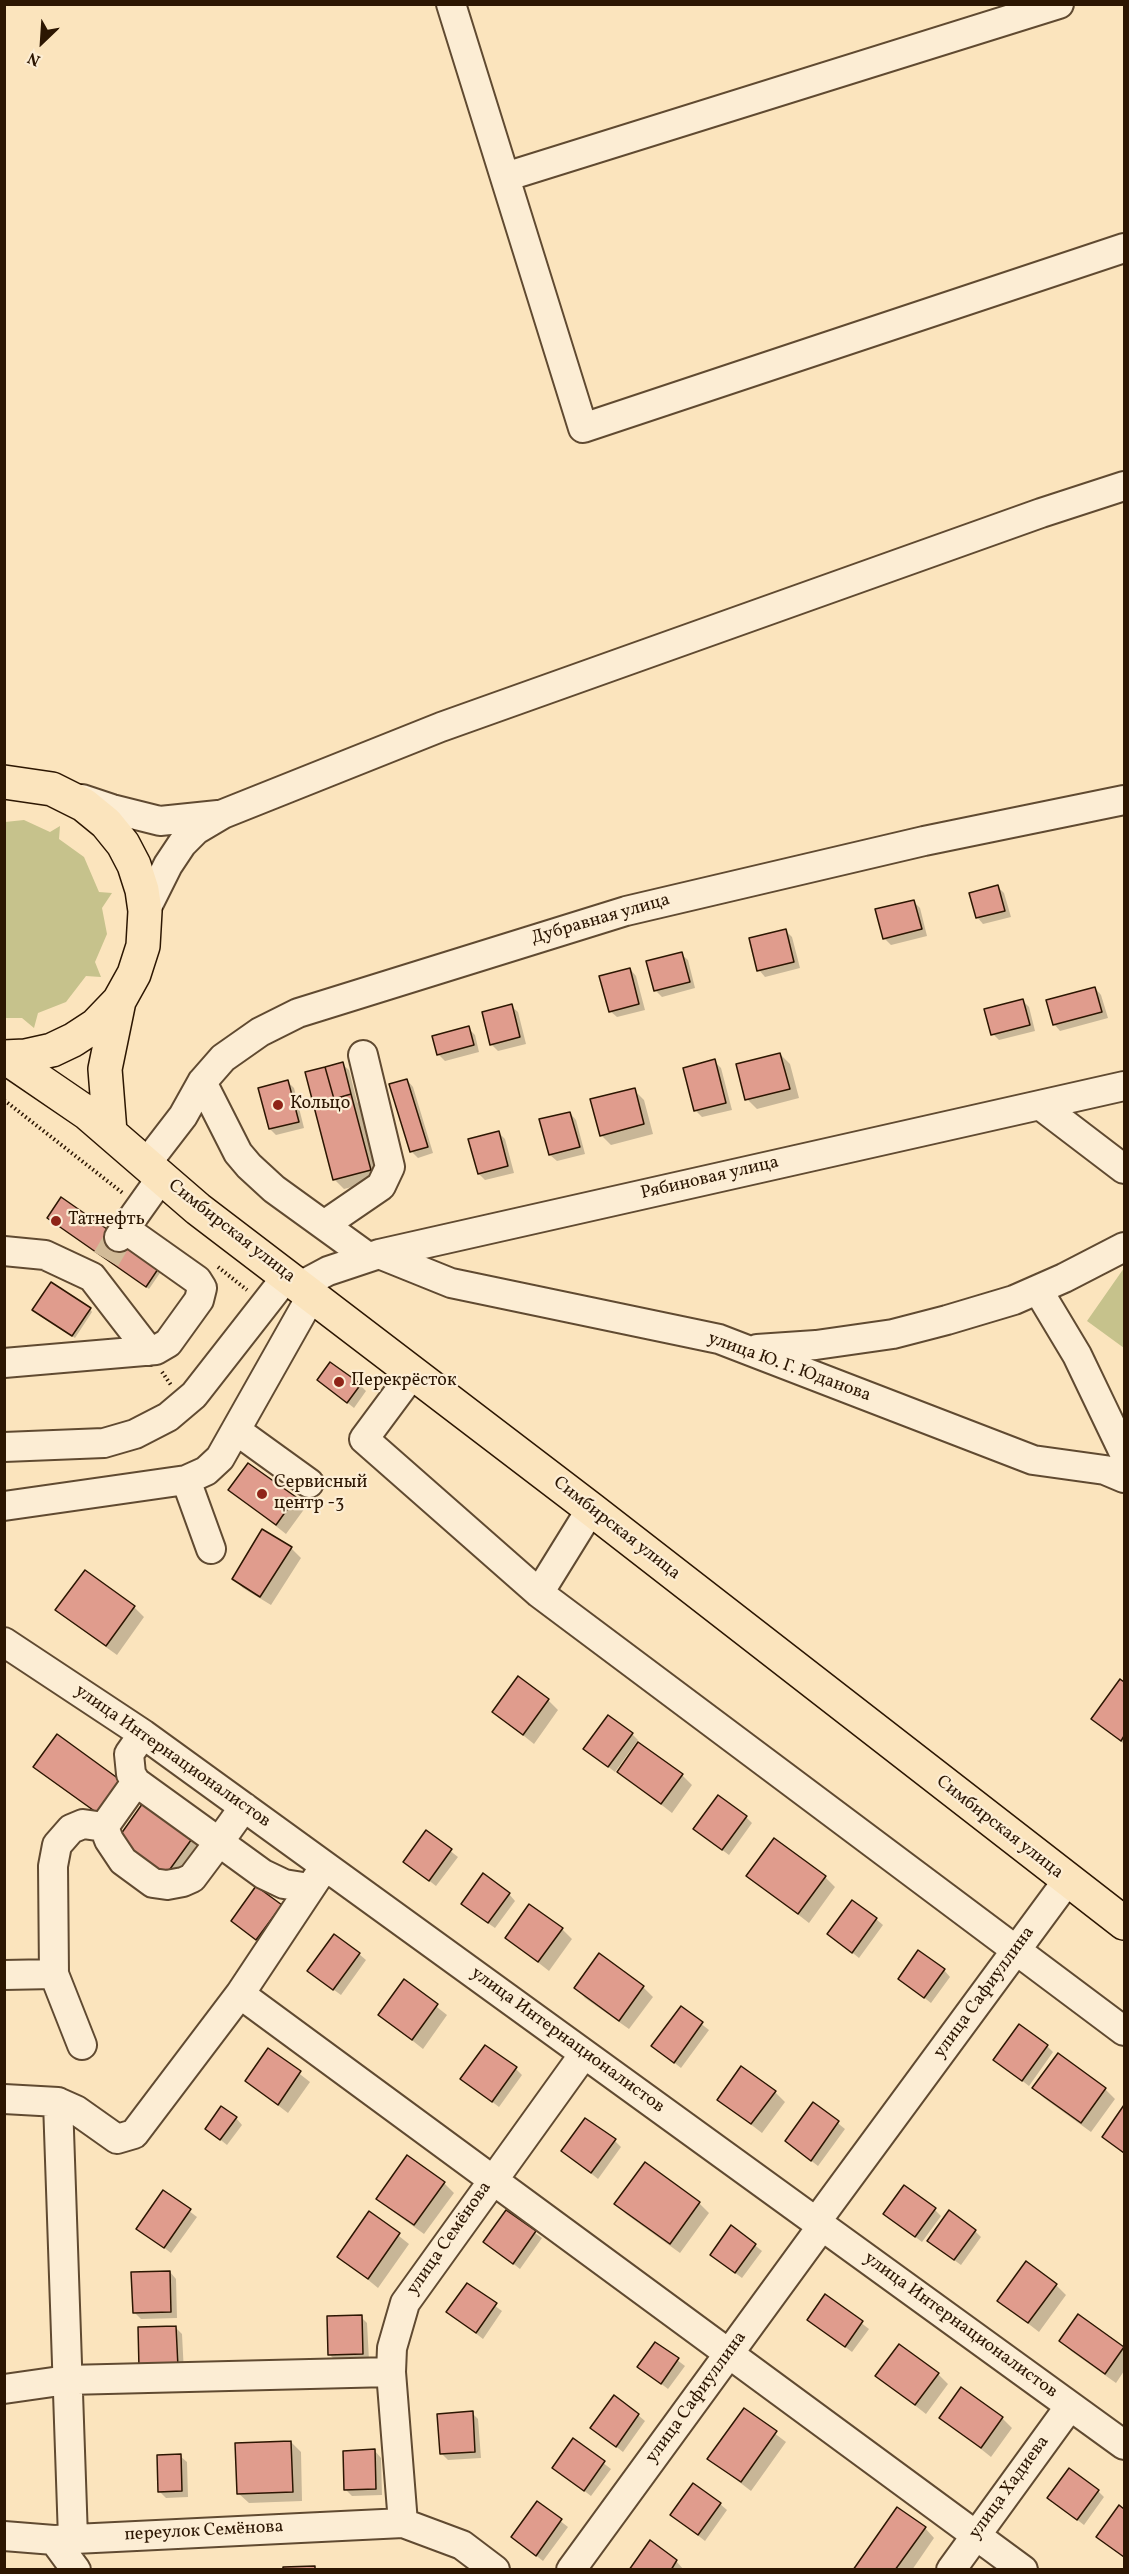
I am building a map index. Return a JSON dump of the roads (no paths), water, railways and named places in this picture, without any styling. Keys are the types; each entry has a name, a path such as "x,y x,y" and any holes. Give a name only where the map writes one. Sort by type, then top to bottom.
{"main road":[{"path":"4,782 51,789 84,805 106,823 123,844 134,865 142,890 145,911 142,946 134,974 118,1001 96,1025 73,1041 52,1050 26,1056 5,1057"},
{"path":"110,1132 105,1069 118,1001"},
{"name":"Симбирская улица","path":"5,1057 60,1094 110,1132 117,1142 198,1209 591,1509 1125,1923"}],"street":[{"path":"451,4 583,428 1125,248"},
{"path":"505,177 1059,4"},
{"path":"145,911 168,865 182,844 196,830 223,814 441,727 1041,513 1125,486"},
{"path":"51,789 148,819 223,814"},
{"name":"Дубравная улица","path":"110,1250 202,1082 237,1046 298,1013 626,911 924,841 1125,800"},
{"path":"324,1225 381,1186 387,1179 390,1167 363,1054"},
{"name":"улица Ю. Г. Юданова","path":"202,1082 238,1153 249,1166 274,1189 324,1225 373,1255 451,1283 719,1339 1033,1460 1105,1470 1125,1478"},
{"name":"Рябиновая улица","path":"300,1286 328,1271 373,1255 1125,1086"},
{"path":"1040,1105 1125,1169"},
{"path":"746,1350 816,1345 893,1334 1014,1300 1125,1247"},
{"path":"4,1251 45,1255 110,1250 197,1280 202,1288 199,1300 168,1343 162,1347 149,1351 4,1363"},
{"path":"110,1250 149,1351"},
{"path":"4,1447 104,1443 135,1434 168,1417 194,1395 300,1286"},
{"path":"4,1506 186,1480 206,1470 220,1458 237,1431 300,1286"},
{"path":"1038,1290 1077,1355 1125,1453"},
{"path":"413,1373 364,1439 539,1593 1125,2031"},
{"path":"237,1431 309,1482"},
{"path":"186,1480 212,1549"},
{"path":"539,1593 591,1509"},
{"name":"улица Интернационалистов","path":"4,1642 143,1734 244,1807 317,1877 584,2054 1125,2445"},
{"path":"143,1734 129,1754 131,1774 136,1782 274,1881 294,1887 317,1877"},
{"path":"104,1827 136,1782"},
{"path":"104,1827 109,1840 123,1861 153,1883 166,1885 192,1878 244,1807"},
{"path":"82,2045 54,1974 53,1866 57,1845 71,1829 83,1824 104,1827"},
{"path":"4,2099 58,2102 76,2110 117,2139 134,2134 240,1994 317,1877"},
{"name":"улица Сафиуллина","path":"571,2570 729,2355 819,2224 1068,1881"},
{"path":"4,1974 54,1974"},
{"path":"240,1994 491,2181 1023,2570"},
{"name":"улица Семёнова","path":"403,2523 391,2372 392,2348 405,2302 584,2054"},
{"path":"58,2102 67,2380 64,2539 74,2569"},
{"path":"4,2389 67,2380 391,2372"},
{"name":"улица Хадиева","path":"951,2570 1070,2406"},
{"path":"403,2523 462,2545 495,2570"},
{"name":"переулок Семёнова","path":"4,2536 64,2539 403,2523"}],"tunnel":[{"path":"106,1259 119,1237"}],"place":[{"name":"Кольцо","path":"278,1105"},
{"name":"Татнефть","path":"56,1221"},
{"name":"Перекрёсток","path":"339,1382"},
{"name":"Сервисный центр -3","path":"262,1494"}]}
